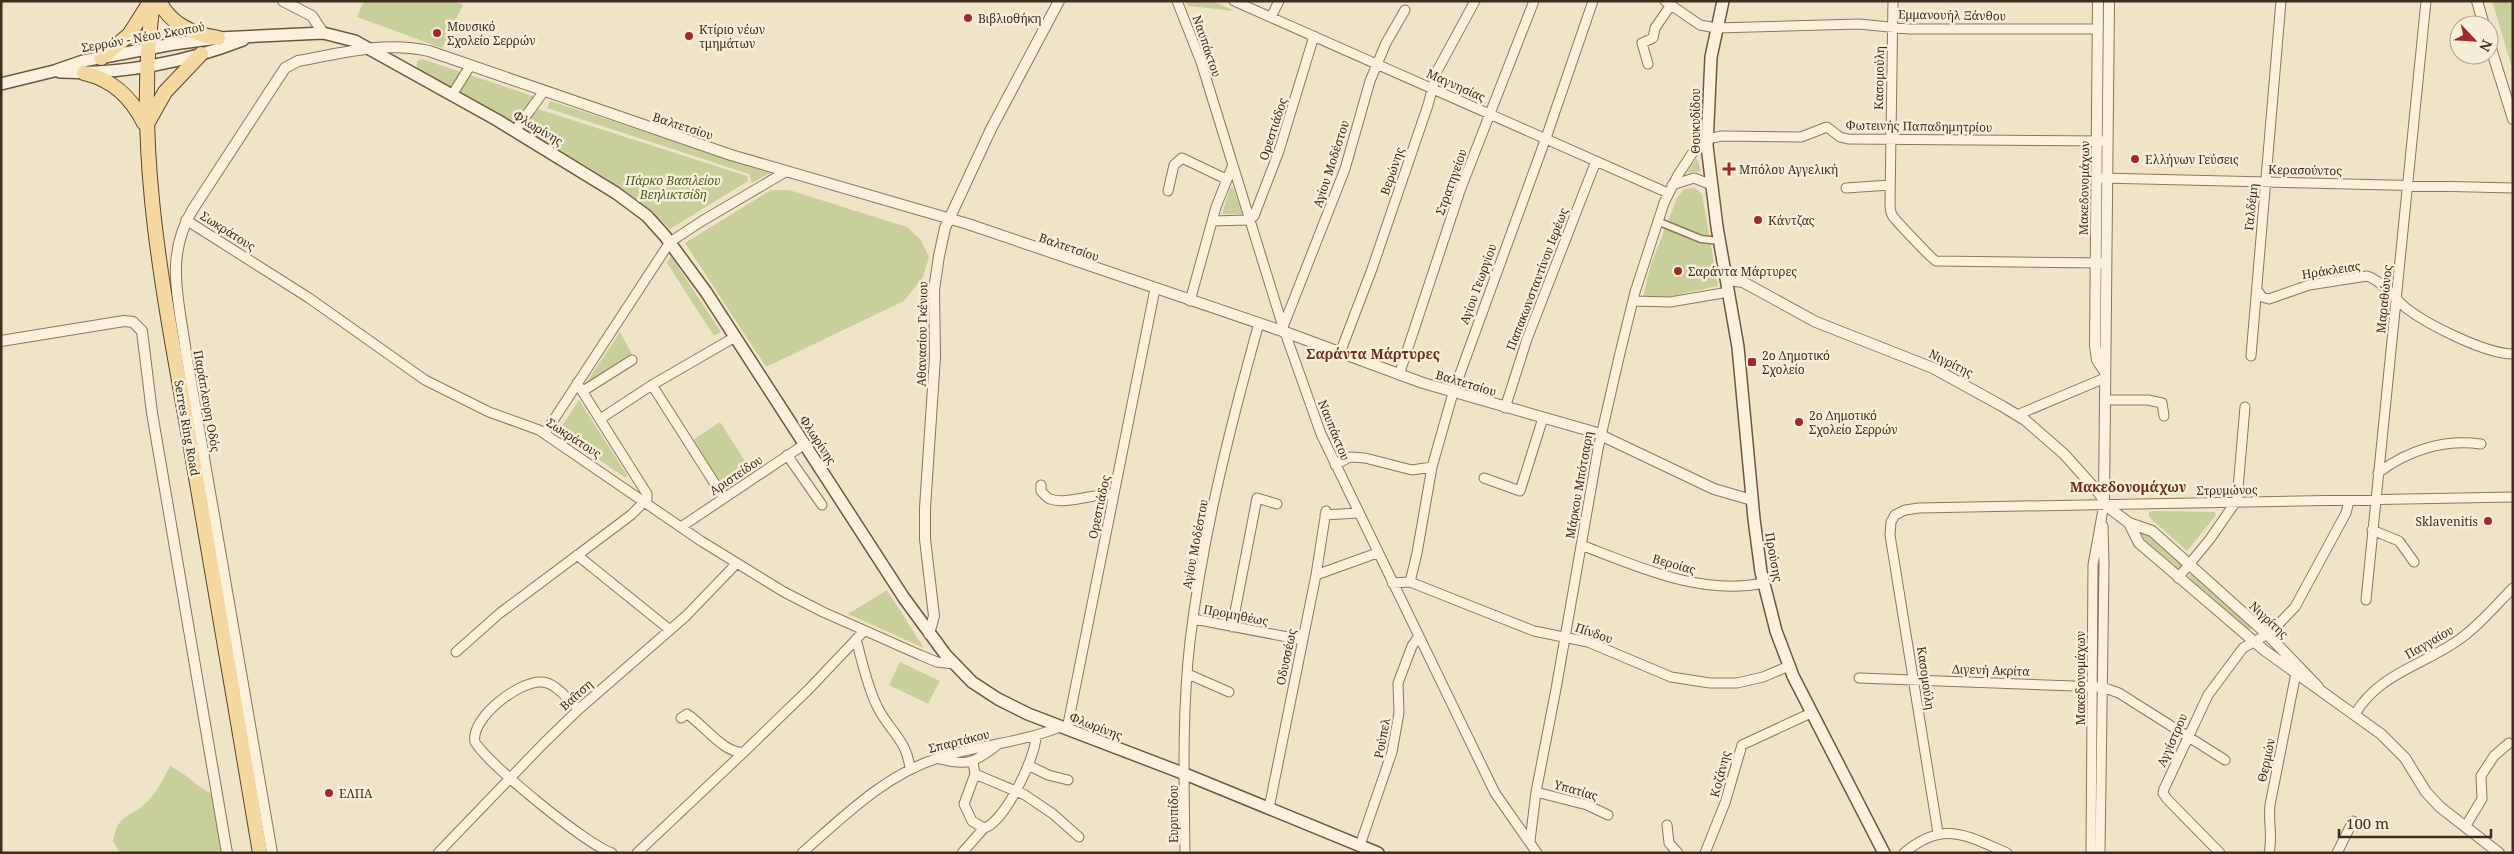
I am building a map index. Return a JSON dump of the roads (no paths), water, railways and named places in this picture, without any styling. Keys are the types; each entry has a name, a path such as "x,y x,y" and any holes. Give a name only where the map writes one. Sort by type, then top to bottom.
{"main road":[{"name":"Serres Ring Road","path":"152,1 147,65 146,126 150,189 162,283 260,853"},
{"path":"101,58 129,35 152,1"},
{"path":"159,1 171,19 179,26 191,32 218,38"},
{"name":"Θουκυδίδου","path":"1720,241 1707,137 1710,75 1716,28 1723,1"},
{"name":"Φλωρίνης","path":"249,38 290,33 323,32 342,36 370,48 515,130 625,199 647,216 670,242 735,337 894,583 930,634 954,664 972,682 998,699 1063,728 1185,774 1378,853"},
{"name":"Σερρών - Νέου Σκοπού","path":"1,84 101,58 148,49 218,38 249,38"},
{"name":"Σερρών - Νέου Σκοπού","path":"54,71 84,73 147,65 201,54 249,38"},
{"path":"146,126 170,86 201,54"},
{"path":"84,73 104,79 122,92 137,109 146,126"},
{"name":"Προύσης","path":"1720,241 1738,347 1752,500 1764,583 1789,666 1811,713 1884,853"}],"street":[{"path":"283,1 312,16 323,32"},
{"name":"Αθανασίου Γκένιου","path":"930,634 934,610 925,539 935,358 934,290 940,248 949,218 1004,103 1059,1"},
{"name":"Ναυπάκτου","path":"1177,1 1201,62 1232,167 1314,417 1357,513 1495,793 1504,809 1530,841"},
{"name":"Μαγνησίας","path":"1234,1 1596,161 1670,189"},
{"path":"1271,18 1279,1"},
{"name":"Βερώνης","path":"1340,353 1372,269 1440,65 1475,1"},
{"name":"Στρατηγείου","path":"1399,375 1453,212 1534,1"},
{"name":"Αγίου Γεωργίου","path":"1410,582 1418,553 1432,467 1452,393 1546,138 1593,1"},
{"name":"Κασομούλη","path":"1893,1 1890,185 1892,215 1928,256 1936,261 2100,263"},
{"name":"Μακεδονομάχων","path":"2091,853 2104,566 2102,521 2104,502 2105,375 2098,363 2095,352 2102,178 2098,1"},
{"name":"Μακεδονομάχων","path":"2102,141 2109,1"},
{"name":"Γαλδέμη","path":"2251,356 2257,290 2256,278 2281,1"},
{"name":"Μαραθώνος","path":"2366,600 2426,1"},
{"path":"2476,1 2481,15"},
{"path":"1648,64 1642,43 1654,38 1655,28 1668,3 1700,25 1716,28"},
{"name":"Αγίου Μοδέστου","path":"1284,330 1342,177 1377,64 1404,10"},
{"name":"Εμμανουήλ Ξάνθου","path":"1716,28 1859,24 1893,27 2098,28"},
{"name":"Ορεστιάδος","path":"1249,220 1257,210 1276,161 1314,36"},
{"name":"Βαλτετσίου","path":"370,48 415,48 722,152 949,218 1190,301 1284,330 1340,353 1452,393 1601,434 1708,486 1733,496 1752,500"},
{"name":"Παράπλευρη Οδός","path":"272,853 186,353 177,288 176,253 179,236 186,220 288,65 370,48"},
{"path":"2496,65 2513,119"},
{"path":"452,94 470,66"},
{"path":"515,130 544,92"},
{"name":"Φωτεινής Παπαδημητρίου","path":"1707,137 1801,137 1827,127 1843,138 2102,141"},
{"name":"Μάρκου Μπότσαρη","path":"1530,841 1536,792 1566,637 1601,434 1633,301 1657,221 1670,189 1701,140 1707,137"},
{"path":"1168,190 1174,165 1178,159 1186,160 1226,179"},
{"name":"Παπακωνσταντίνου Ιερέως","path":"1505,408 1527,339 1596,161"},
{"path":"1190,301 1212,221 1232,167"},
{"path":"545,434 580,387 670,242 787,171"},
{"path":"1670,189 1694,178 1712,186"},
{"name":"Κερασούντος","path":"2102,178 2513,188"},
{"path":"1846,188 1890,185"},
{"name":"Σωκράτους","path":"186,220 273,275 425,380 489,412 545,434 646,501 681,527 810,606 937,662 954,664"},
{"path":"1212,221 1249,220"},
{"path":"1657,221 1701,239 1720,241"},
{"name":"Ηράκλειας","path":"2257,290 2262,297 2269,299 2309,285 2367,276 2375,279 2412,312 2480,348 2498,353 2513,354"},
{"name":"Νιγρίτης","path":"1727,280 1743,282 1831,329 1933,368 2017,415 2064,454 2104,502 2129,523 2152,532 2190,565 2296,673 2355,714 2393,745 2411,767 2429,795 2465,827 2499,853"},
{"name":"Ορεστιάδος","path":"1063,728 1114,494 1155,289"},
{"path":"1633,301 1670,302 1729,292"},
{"path":"1,341 124,322 133,322 142,331 152,412 227,853"},
{"name":"Αγίου Μοδέστου","path":"1185,774 1188,674 1194,619 1214,506 1259,323"},
{"path":"600,419 652,385 735,337"},
{"path":"580,387 632,360"},
{"path":"2017,415 2105,375"},
{"path":"652,385 724,498"},
{"path":"456,652 500,613 631,515 646,501 647,494 580,387"},
{"path":"2105,400 2148,400 2162,403 2164,416"},
{"path":"2178,578 2190,565 2235,502 2240,486 2245,407"},
{"path":"1484,478 1520,491 1543,418"},
{"path":"2378,473 2395,460 2430,447 2456,442 2481,444"},
{"name":"Αριστείδου","path":"681,527 805,444"},
{"path":"787,455 822,505"},
{"path":"1335,465 1350,457 1365,458 1412,470 1432,467"},
{"path":"1041,485 1040,491 1050,499 1067,500 1099,494 1114,494"},
{"name":"Στρυμώνος","path":"1890,526 1895,515 1912,508 2104,502 2375,501 2513,497"},
{"path":"1232,627 1257,498 1277,504"},
{"name":"Αγγίστρου","path":"2220,853 2183,817 2163,793 2208,695 2241,650 2261,638 2300,600 2313,572 2343,519 2349,501"},
{"name":"Οδυσσέως","path":"1268,808 1316,575 1326,513 1357,513"},
{"name":"Νιγρίτης","path":"2129,523 2140,543 2178,578 2261,638 2318,687"},
{"name":"Κασομούλη","path":"1890,526 1938,833"},
{"path":"2372,530 2400,541 2414,562"},
{"name":"Βεροίας","path":"1581,545 1665,576 1690,582 1734,587 1764,583"},
{"path":"1316,575 1377,553"},
{"path":"577,555 670,630"},
{"name":"Βαΐτση","path":"438,853 579,709 670,630 737,563"},
{"name":"Πίνδου","path":"1392,583 1410,582 1534,631 1588,642 1654,672 1679,679 1737,683 1763,677 1789,666"},
{"name":"Παγγαίου","path":"2355,714 2365,698 2378,686 2465,636 2513,588"},
{"name":"Προμηθέως","path":"1194,619 1303,640"},
{"path":"637,853 809,690 864,630"},
{"name":"Ρούπελ","path":"1360,845 1392,752 1399,712 1398,682 1412,646 1419,636"},
{"path":"856,639 877,707 902,741 908,754 910,770"},
{"name":"Θερμών","path":"2268,853 2272,839 2269,822 2270,805 2296,673"},
{"path":"1188,674 1229,692"},
{"name":"Διγενή Ακρίτα","path":"1859,678 2098,686"},
{"path":"579,709 558,689 542,682 524,685 490,710 476,731 475,742 510,778 582,834 612,853"},
{"path":"2100,853 2098,686 2119,693 2226,760"},
{"name":"Κοζάνης","path":"1705,853 1725,803 1742,745 1811,713"},
{"path":"681,718 687,714 698,721 720,742 735,751 744,752"},
{"name":"Σπαρτάκου","path":"802,853 882,785 910,770 937,758 1036,736 1063,728"},
{"path":"962,853 984,828 998,819 1028,765 1035,746 1036,736"},
{"path":"2465,827 2482,799 2481,776 2494,756 2509,743"},
{"path":"937,758 958,764 973,762 999,744"},
{"path":"973,762 975,774 964,804 972,821 984,828"},
{"path":"1028,765 1048,775 1068,780"},
{"path":"975,774 1015,791 1044,808 1079,837"},
{"name":"Ευρυπίδου","path":"1185,774 1186,853"},
{"name":"Υπατίας","path":"1536,792 1587,805 1608,815"},
{"path":"2336,853 2353,820"},
{"path":"1667,825 1669,843 1678,853"},
{"path":"1904,853 1924,838 1938,833 1965,836 2007,853"},
{"path":"1530,841 1537,853"}],"place":[{"name":"Βιβλιοθήκη","path":"968,18"},
{"name":"Μουσικό Σχολείο Σερρών","path":"437,33"},
{"name":"Κτίριο νέων τμημάτων","path":"689,36"},
{"name":"Ελλήνων Γεύσεις","path":"2135,159"},
{"name":"Μπόλου Αγγελική","path":"1729,169"},
{"name":"Κάντζας","path":"1758,220"},
{"name":"Σαράντα Μάρτυρες","path":"1678,271"},
{"name":"2ο Δημοτικό Σχολείο","path":"1752,362"},
{"name":"2ο Δημοτικό Σχολείο Σερρών","path":"1799,422"},
{"name":"Sklavenitis","path":"2488,521"},
{"name":"ΕΛΠΑ","path":"329,793"}],"district":[{"name":"Σαράντα Μάρτυρες","path":"1373,353"},
{"name":"Μακεδονομάχων","path":"2128,486"}],"park label":[{"name":"Πάρκο Βασιλείου Βεηλικτσίδη","path":"673,187"}]}
